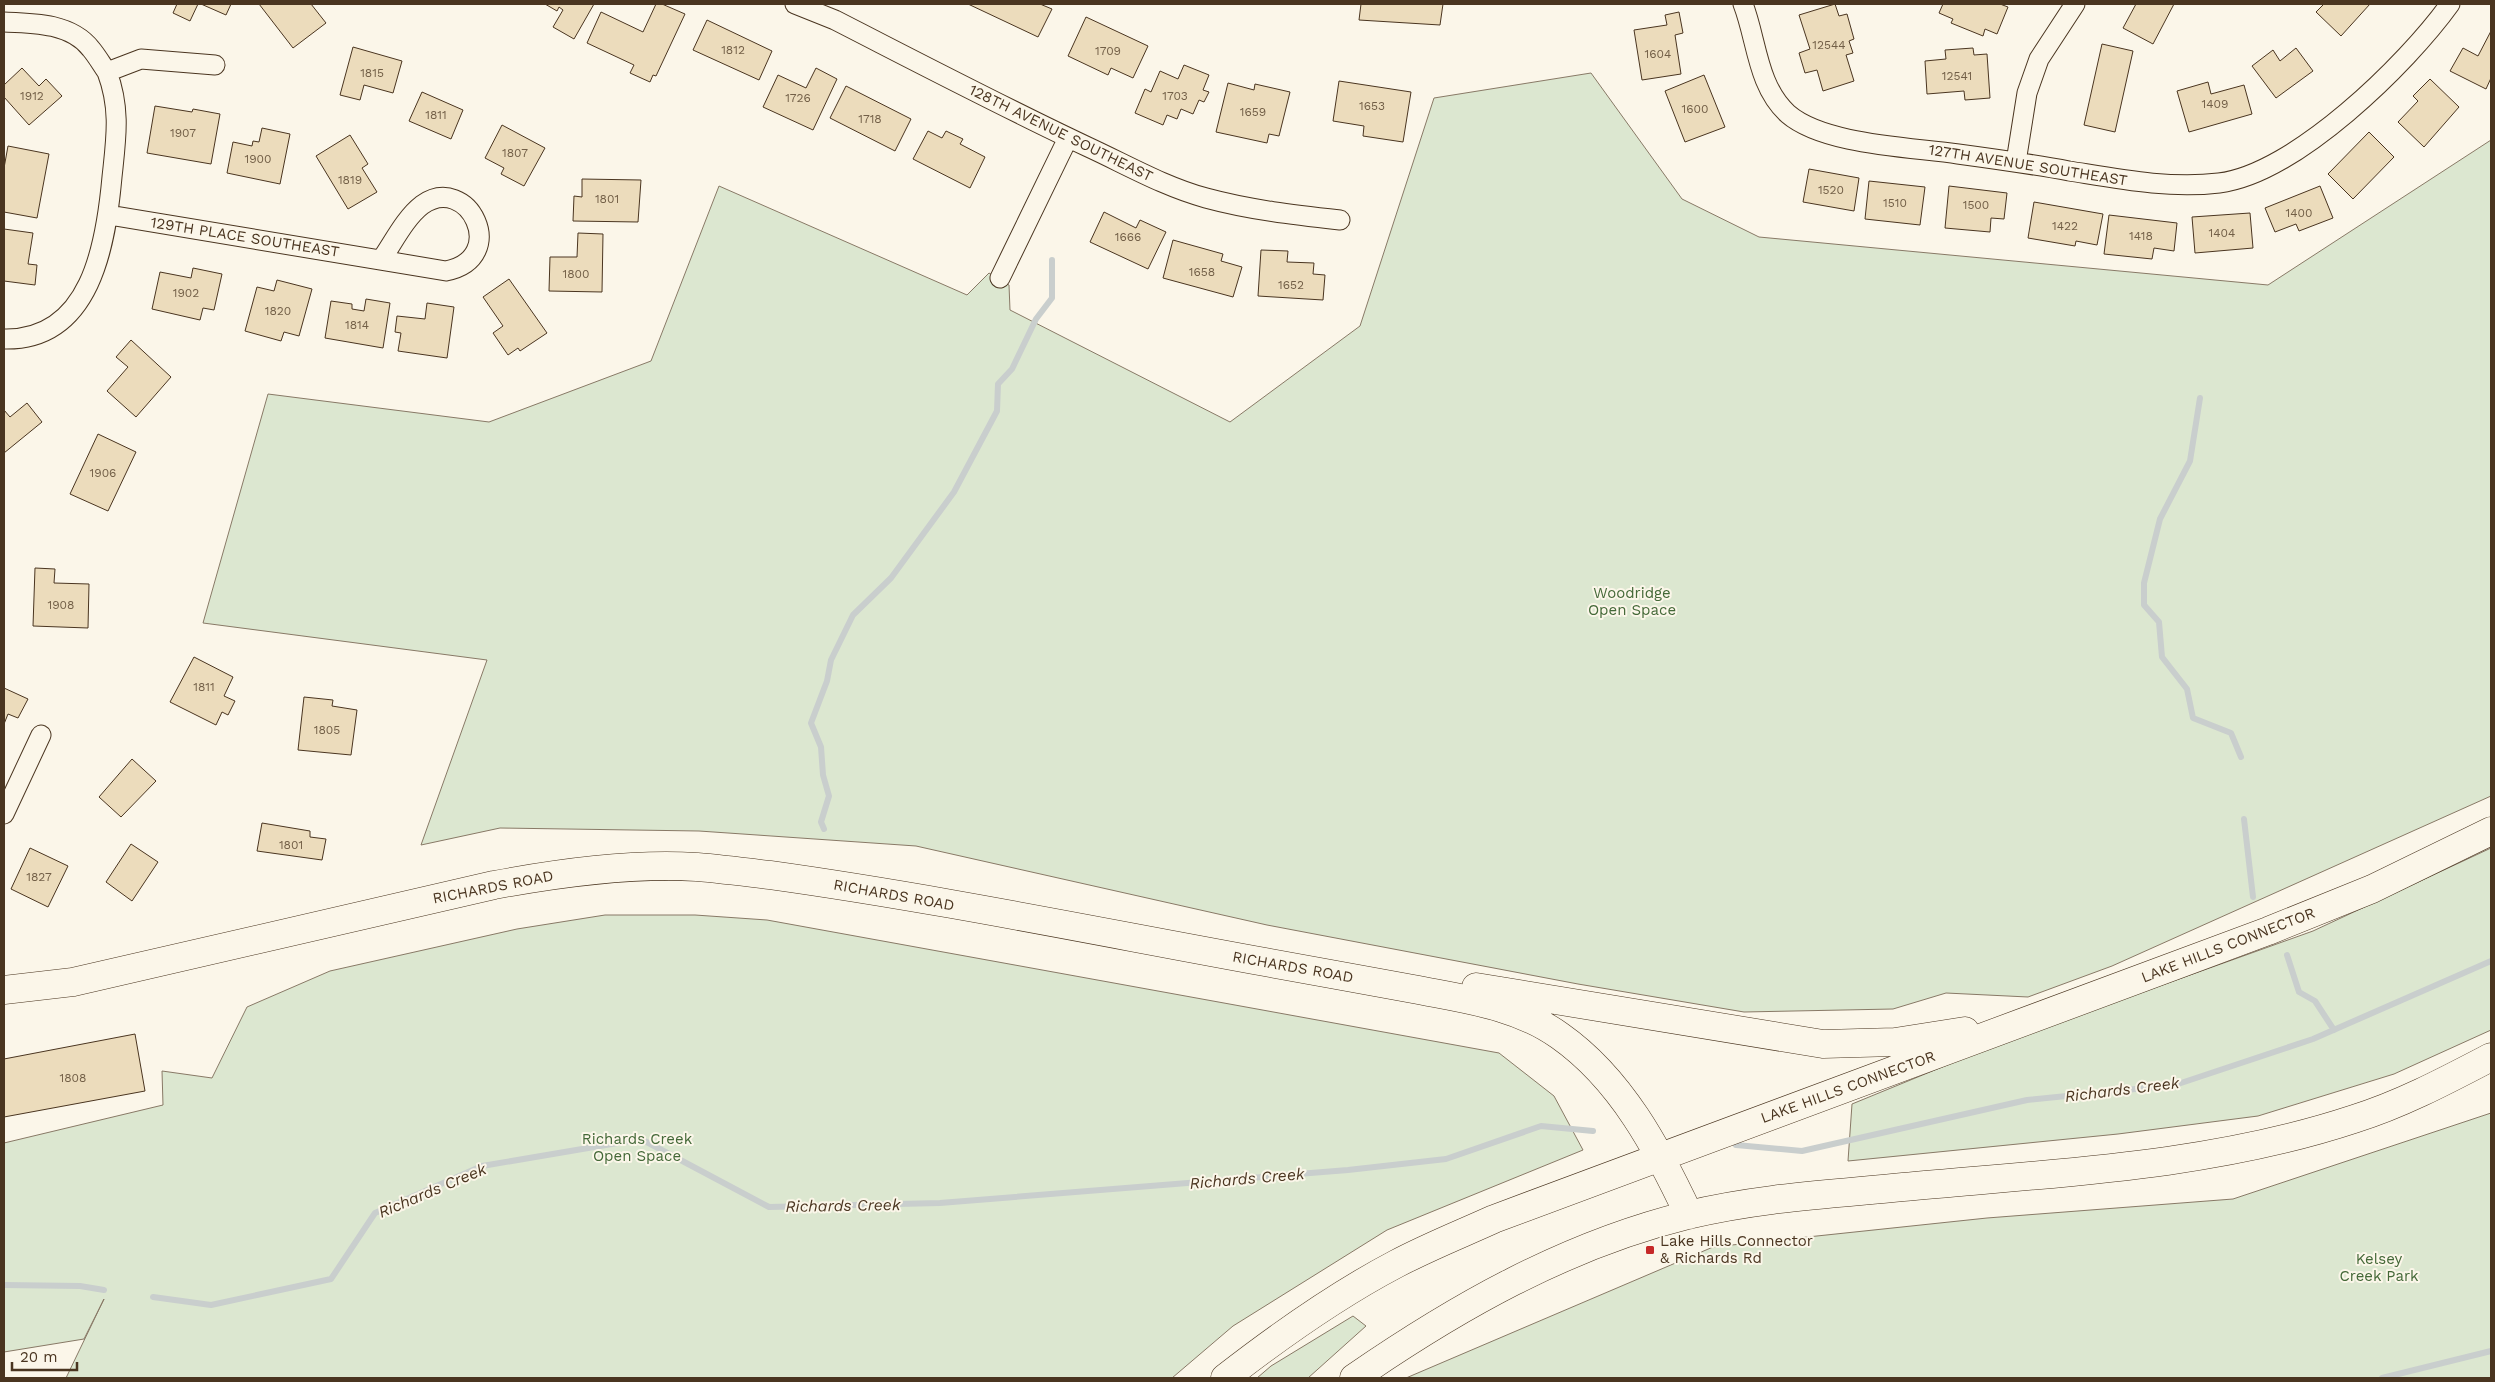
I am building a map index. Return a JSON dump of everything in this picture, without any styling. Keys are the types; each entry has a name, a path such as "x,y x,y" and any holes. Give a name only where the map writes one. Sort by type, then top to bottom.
{"main road":[{"name":"LAKE HILLS CONNECTOR","path":"1224,1378 1270,1343 1327,1305 1396,1264 1494,1219 2277,927 2372,889 2491,831"},
{"name":"RICHARDS ROAD","path":"4,990 74,982 494,885 588,870 695,867 814,881 1338,975 1491,1004 1516,1013 1558,1034 1596,1067 1618,1091 1636,1116 1689,1215"},
{"path":"1338,975 1495,988 1823,1044 1895,1042 2025,1022"},
{"path":"1354,1378 1471,1303 1523,1275 1609,1240 1689,1215 1796,1198 2137,1164 2219,1153 2355,1119 2439,1084 2491,1057"}],"street":[{"name":"128TH AVENUE SOUTHEAST","path":"795,4 835,20 1068,138 1172,187 1205,198 1285,214 1340,220"},
{"path":"2016,162 2027,93 2039,59 2075,4"},
{"name":"127TH AVENUE SOUTHEAST","path":"1747,7 1767,84 1776,101 1802,124 1821,132 1850,139 2016,162 2130,181 2172,185 2221,183 2250,174 2279,161 2325,130 2368,93 2438,21 2450,4"},
{"path":"4,22 56,27 90,48 107,72 114,93 117,119 109,216 104,242 90,282 80,301 64,318 49,329 18,339 4,339"},
{"path":"107,72 141,59 215,64"},
{"path":"1000,278 1068,138"},
{"name":"129TH PLACE SOUTHEAST","path":"109,216 381,260 437,271 456,269 464,265 476,251 479,242 478,224 468,208 461,202 442,198 433,200 417,209 381,260"},
{"path":"4,814 41,735"}],"green space":[{"name":"Woodridge Open Space","path":"1591,73 1682,199 1759,237 2268,285 2491,140 2491,796 2112,966 2028,997 1946,993 1893,1009 1744,1012 1578,984 1267,925 916,846 699,831 500,828 421,845 487,660 203,623 268,394 489,422 651,361 719,186 967,295 989,273 1009,285 1010,310 1230,422 1360,326 1434,98"},
{"path":"2491,848 2491,1030 2394,1074 2258,1116 2118,1134 1848,1161 1852,1104 2003,1042 2313,931"},
{"name":"Richards Creek Open Space","path":"605,915 695,915 767,920 1499,1053 1554,1096 1583,1150 1387,1230 1233,1326 1172,1378 66,1378 104,1299 84,1339 4,1352 4,1143 163,1105 162,1071 212,1078 247,1007 330,971 517,929"},
{"name":"Kelsey Creek Park","path":"2491,1113 2491,1378 1406,1378 1713,1247 1987,1218 2233,1199"},
{"path":"1353,1316 1366,1326 1308,1378 1257,1378 1271,1366"}],"building":[{"path":"177,4 198,4 190,21 173,13"},
{"path":"201,4 231,4 226,15"},
{"path":"259,4 311,4 326,23 293,48"},
{"path":"545,4 594,4 574,39 553,27 563,10 559,7 557,11"},
{"path":"656,4 662,4 685,14 656,76 653,75 650,82 630,73 634,65 587,43 601,12 643,32"},
{"path":"968,4 1040,4 1052,9 1038,37"},
{"path":"1361,4 1443,4 1440,25 1359,20"},
{"path":"1835,4 1839,16 1847,14 1854,39 1849,41 1853,53 1846,55 1854,81 1823,91 1817,70 1805,73 1799,53 1810,49 1799,15"},
{"path":"1943,4 2000,4 2008,7 1997,34 1985,29 1983,36 1951,23 1953,19 1939,13"},
{"path":"2136,4 2174,4 2153,44 2123,28"},
{"path":"2324,4 2370,4 2341,36 2316,12"},
{"path":"1679,12 1683,33 1675,35 1681,74 1642,80 1634,30 1667,25 1665,15"},
{"path":"1086,17 1148,46 1133,78 1111,68 1108,75 1068,56"},
{"path":"707,20 772,51 759,80 693,50"},
{"path":"2491,31 2491,78 2486,89 2450,71 2463,48 2478,56"},
{"path":"2102,44 2133,51 2115,132 2084,125"},
{"path":"353,47 402,61 393,93 364,85 360,100 340,95"},
{"path":"1973,48 1974,55 1987,54 1990,98 1965,100 1964,91 1927,94 1925,61 1946,59 1945,50"},
{"path":"2296,48 2313,71 2276,98 2252,66 2273,50 2280,61"},
{"path":"1184,65 1209,75 1203,90 1209,92 1204,102 1199,100 1193,114 1181,109 1177,119 1167,115 1163,125 1135,113 1145,89 1151,92 1160,71 1178,79"},
{"path":"22,68 39,86 46,79 62,96 29,125 4,97 4,85"},
{"path":"816,68 837,79 813,130 763,107 778,75 806,88"},
{"path":"1704,75 1725,127 1685,142 1665,91"},
{"path":"2430,79 2459,107 2424,147 2398,122 2418,101 2413,96"},
{"path":"1339,81 1411,92 1403,142 1363,136 1364,126 1333,121"},
{"path":"2208,82 2211,94 2244,85 2252,114 2189,132 2177,91"},
{"path":"1228,83 1254,90 1255,84 1290,92 1279,136 1269,134 1267,143 1216,132"},
{"path":"846,86 911,119 895,151 830,118"},
{"path":"422,92 463,110 451,139 409,121"},
{"path":"155,106 192,112 193,109 220,114 211,164 147,153"},
{"path":"502,125 545,148 524,186 501,174 504,168 485,158"},
{"path":"262,128 290,134 280,184 227,173 233,142 252,146 253,141 259,142"},
{"path":"928,131 942,138 946,131 963,139 960,144 985,157 970,188 913,159"},
{"path":"2369,132 2394,157 2353,199 2328,174"},
{"path":"350,135 368,164 362,168 377,192 348,209 316,156"},
{"path":"8,146 49,154 37,218 4,212 4,168"},
{"path":"1809,169 1859,178 1854,211 1803,202"},
{"path":"582,179 641,180 638,222 573,221 574,196 582,197"},
{"path":"1869,181 1925,187 1920,225 1865,219"},
{"path":"1949,186 2007,193 2004,219 1991,218 1990,232 1945,228"},
{"path":"2320,186 2333,218 2299,231 2296,224 2275,232 2265,208"},
{"path":"2034,202 2103,214 2097,245 2076,241 2075,246 2028,238"},
{"path":"1104,212 1136,228 1140,220 1166,232 1148,269 1090,242"},
{"path":"2250,213 2253,248 2195,253 2192,217"},
{"path":"2109,215 2177,223 2174,251 2154,248 2152,259 2104,254"},
{"path":"4,229 33,233 28,264 37,265 35,285 4,281"},
{"path":"578,233 603,234 602,292 549,291 550,257 577,257"},
{"path":"1173,240 1223,254 1221,261 1242,267 1233,297 1163,278"},
{"path":"1261,250 1288,251 1287,262 1314,263 1313,274 1325,275 1323,300 1258,296"},
{"path":"193,268 222,274 214,310 203,308 200,320 152,309 160,272 191,278"},
{"path":"509,279 547,333 520,351 518,348 508,355 493,333 503,326 483,297"},
{"path":"277,280 312,289 299,336 284,332 281,341 245,331 257,287 274,291"},
{"path":"366,299 390,303 383,348 325,338 331,301 352,304 352,309 364,311"},
{"path":"427,303 454,307 447,358 398,351 401,333 395,332 397,316 425,319"},
{"path":"131,340 171,377 136,417 107,391 128,367 116,357"},
{"path":"27,403 42,422 4,453 4,410 10,417"},
{"path":"98,434 136,452 108,511 70,494"},
{"path":"35,568 55,569 54,583 89,584 88,628 33,626"},
{"path":"194,657 233,677 224,696 235,701 228,715 222,712 216,725 170,702"},
{"path":"4,688 28,699 18,718 8,714 4,724"},
{"path":"304,697 333,700 332,706 357,710 351,755 298,750"},
{"path":"132,759 156,781 121,817 99,797"},
{"path":"262,823 310,831 310,837 326,839 322,860 257,851"},
{"path":"131,844 158,862 132,901 106,882"},
{"path":"30,848 68,866 48,907 11,889"},
{"path":"135,1034 145,1091 4,1117 4,1059"}],"waterway":[{"path":"824,829 821,822 829,796 823,775 821,747 811,723 827,681 831,660 853,615 891,578 954,492 997,411 998,384 1012,369 1036,319 1052,298 1052,260"},
{"path":"2200,398 2190,461 2160,519 2144,583 2144,605 2159,622 2162,657 2187,689 2193,718 2231,733 2241,757"},
{"path":"2244,819 2253,897"},
{"path":"2287,955 2299,992 2315,1001 2334,1030"},
{"name":"Richards Creek","path":"1736,1145 1802,1151 2027,1100 2175,1085 2313,1039 2491,961"},
{"name":"Richards Creek","path":"153,1297 211,1305 331,1279 375,1213 482,1166 641,1139 769,1207 940,1203 1348,1170 1446,1159 1541,1126 1593,1131"},
{"name":"Richards Creek","path":"4,1285 80,1286 104,1290"},
{"path":"2382,1378 2491,1351"}],"place":[{"name":"Lake Hills Connector & Richards Rd","path":"1650,1250"}]}
